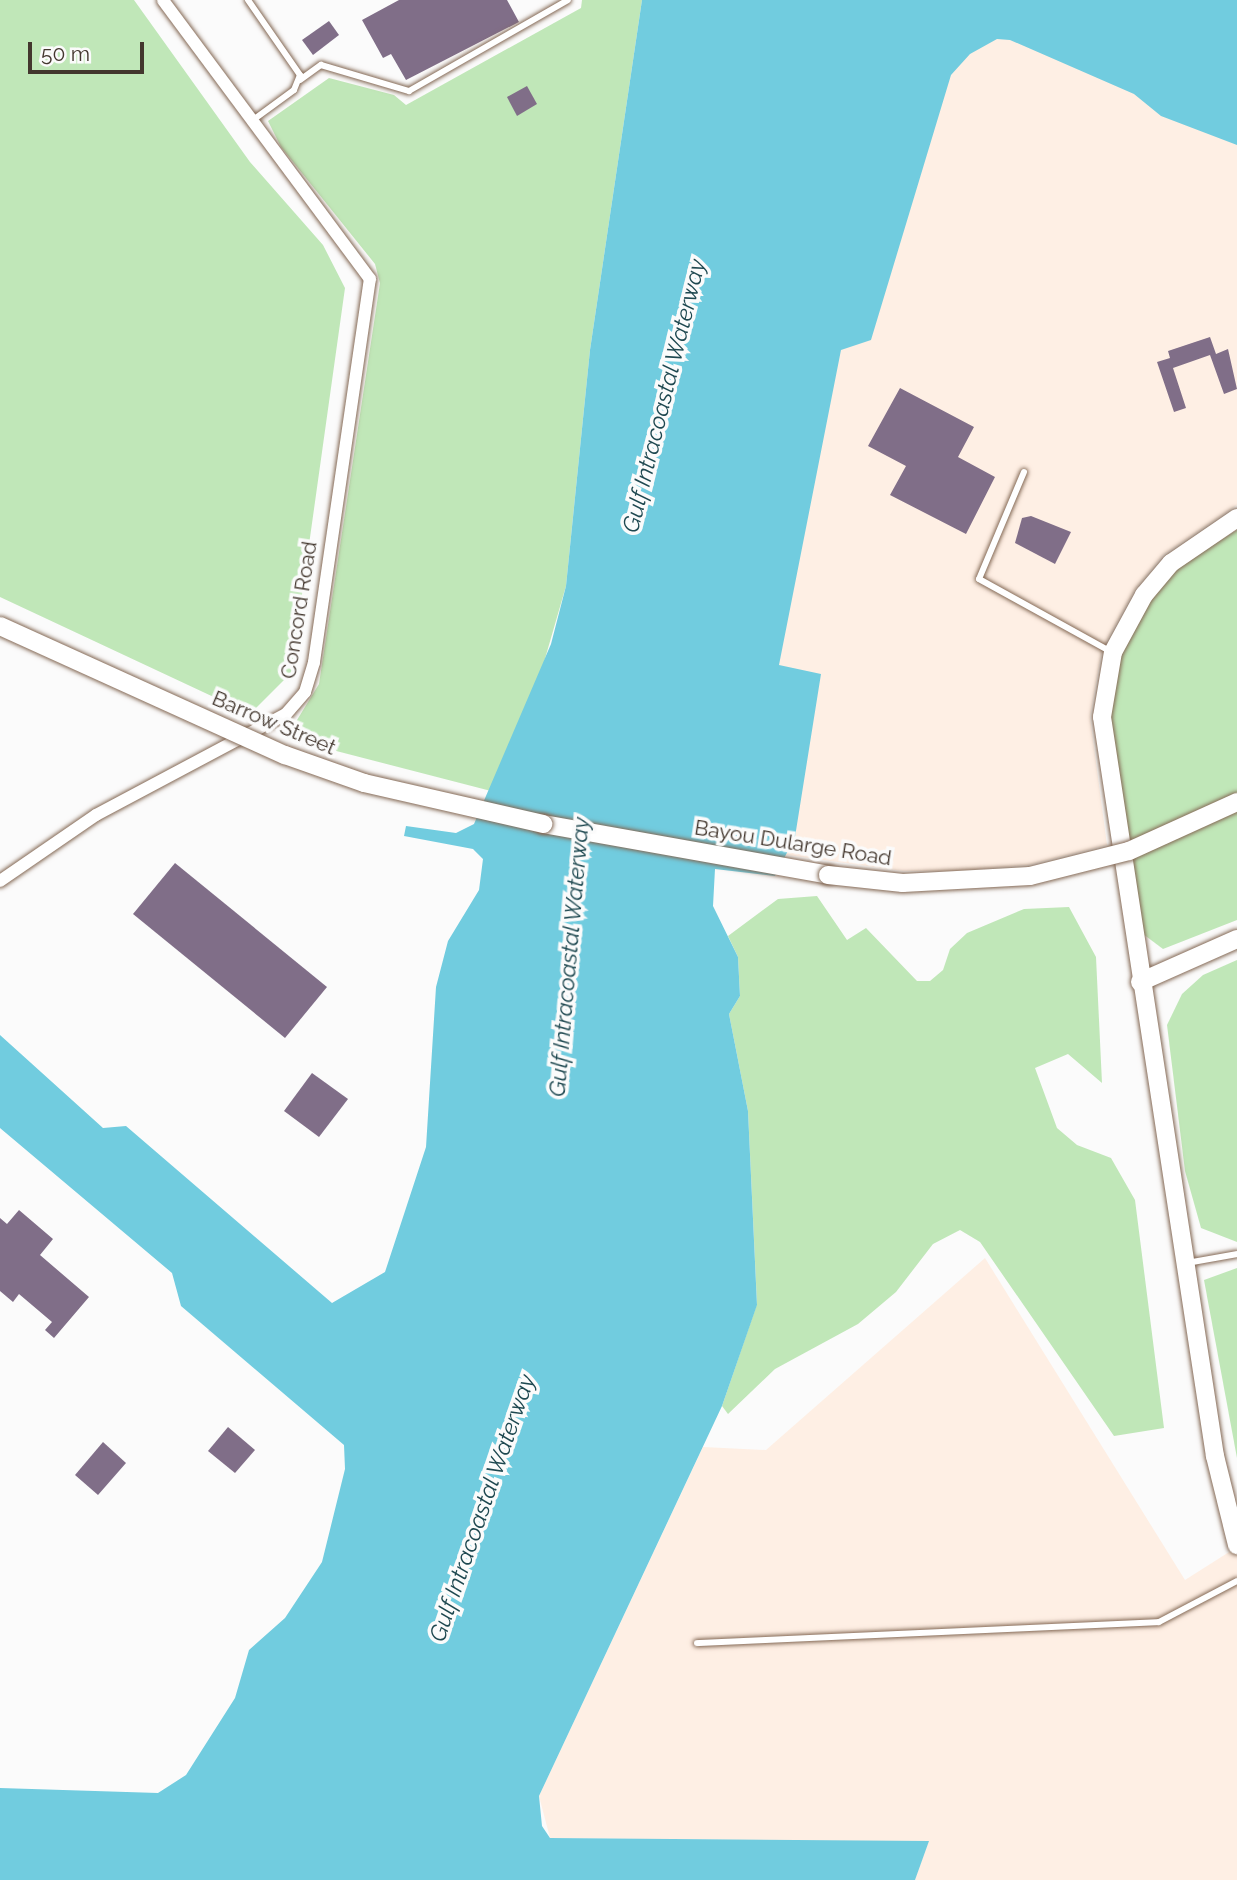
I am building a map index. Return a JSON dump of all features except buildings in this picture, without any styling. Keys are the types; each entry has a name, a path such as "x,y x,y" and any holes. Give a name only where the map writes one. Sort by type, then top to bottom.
{"main road":[{"path":"1237,518 1171,563 1113,652 1101,717 1215,1456 1237,1545"},
{"name":"Barrow Street","path":"0,626 285,755 364,783 543,824"},
{"name":"Bayou Dularge Road","path":"543,824 828,874 955,883 1030,876 1129,851 1237,802"},
{"path":"1140,982 1237,939"}],"street":[{"path":"163,0 251,121"},
{"name":"Concord Road","path":"0,881 96,815 286,714 305,692 370,287 362,262 251,121"}],"lane":[{"path":"248,0 300,80"},
{"path":"251,121 321,65 409,91 568,0"},
{"path":"1024,472 979,579 1113,652"},
{"path":"1184,1263 1237,1254"},
{"path":"697,1643 1159,1622 1237,1581"}],"shaded area":[{"path":"977,13 1237,98 1237,505 1163,555 1135,589 1102,649 1090,717 1107,845 1028,865 955,871 903,871 780,854 736,549"},
{"path":"985,1258 1185,1580 1237,1547 1237,1880 915,1880 928,1842 550,1838 539,1796 703,1447 766,1450"}],"green space":[{"path":"0,0 134,0 250,162 323,245 345,288 291,673 250,714 0,597"},
{"path":"582,0 642,0 590,350 566,586 540,676 491,791 286,738 319,684 380,283 375,264 281,147 268,121 329,78 394,95 406,105 581,8"},
{"path":"1237,530 1237,920 1163,949 1139,931 1109,713 1114,674 1137,618 1178,567"},
{"path":"817,896 847,940 866,928 917,981 930,981 943,970 950,949 967,933 1024,909 1069,907 1096,957 1102,1083 1068,1054 1035,1068 1057,1128 1077,1145 1111,1158 1135,1200 1164,1428 1114,1436 980,1242 960,1230 933,1244 896,1292 858,1324 775,1369 728,1414 722,1406 757,1304 748,1111 729,1014 740,996 738,957 728,936 778,899"},
{"path":"1237,960 1237,1242 1201,1228 1185,1171 1167,1025 1182,994 1203,975"},
{"path":"1237,1268 1237,1458 1204,1280"}],"water":[{"name":"Gulf Intracoastal Waterway","path":"642,0 1237,0 1237,145 1161,116 1134,94 1010,40 997,39 970,54 951,75 871,340 841,350 779,665 821,674 795,837 775,876 715,869 713,906 738,957 740,996 729,1014 748,1111 757,1305 722,1406 539,1796 542,1826 550,1838 929,1841 915,1880 0,1880 0,1788 158,1793 186,1775 235,1698 249,1650 285,1618 322,1562 345,1469 344,1445 181,1306 172,1273 0,1128 0,1035 103,1128 126,1126 332,1303 385,1272 426,1147 436,987 448,941 479,890 483,859 473,849 404,836 406,826 456,833 474,824 551,644 566,586 590,350"}]}
